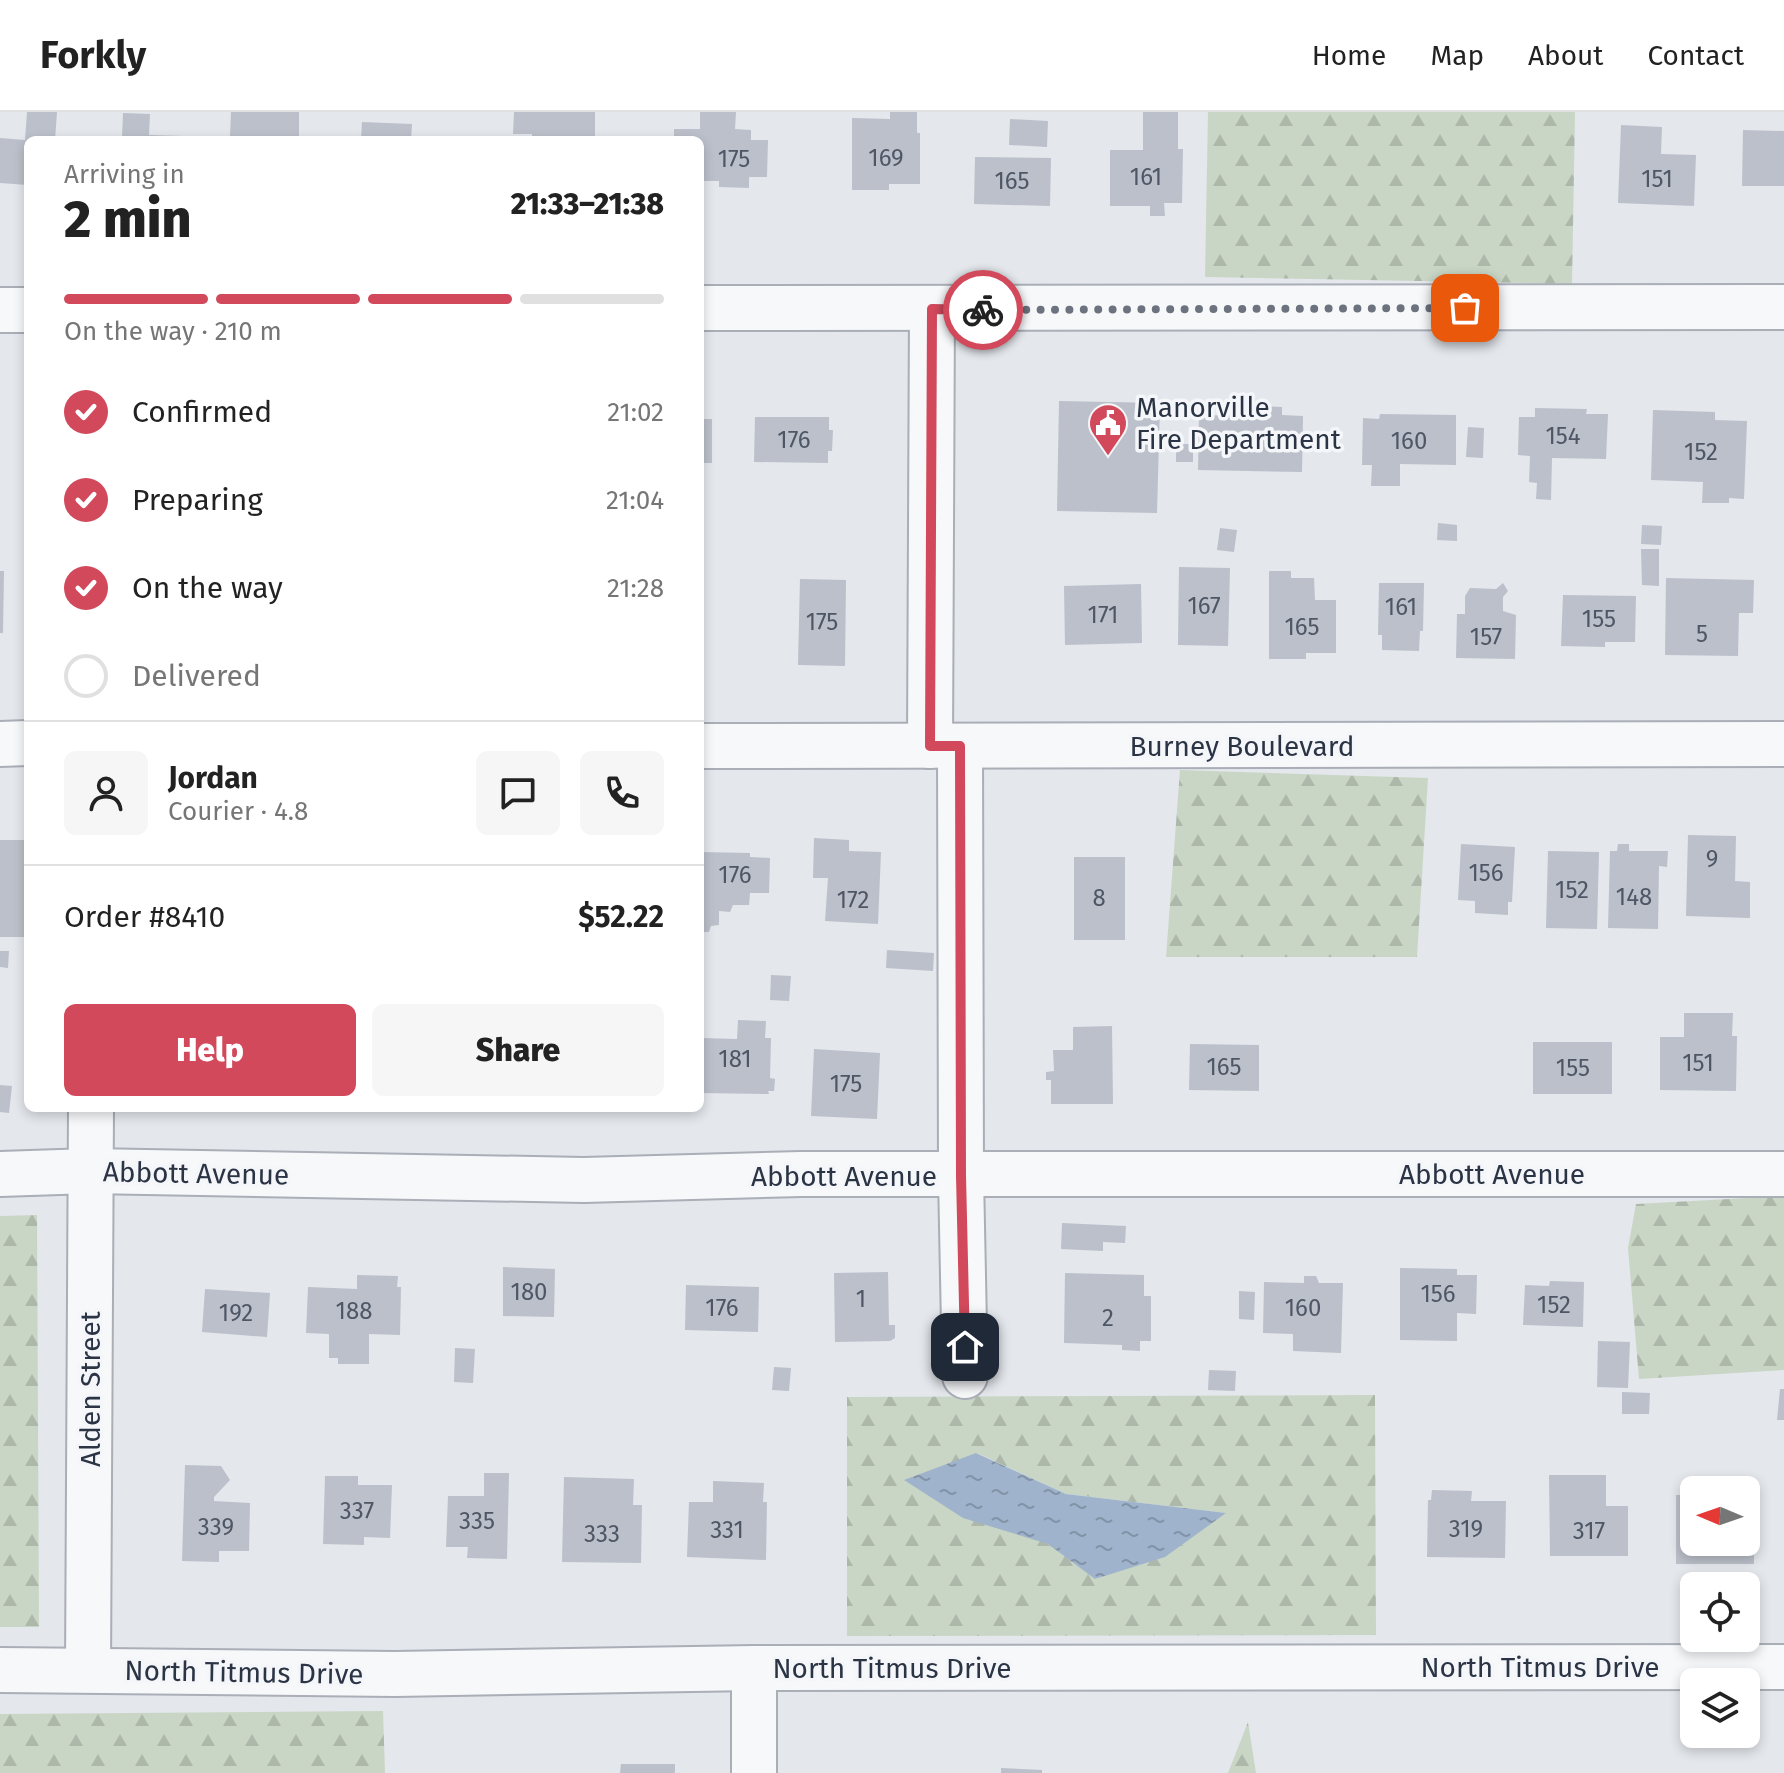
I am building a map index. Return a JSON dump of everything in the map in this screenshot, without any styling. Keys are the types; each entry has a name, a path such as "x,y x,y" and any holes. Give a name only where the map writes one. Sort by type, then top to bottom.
{"street":[{"path":"704,308 1784,307"},
{"path":"932,309 965,1376"},
{"path":"0,310 24,310"},
{"path":"0,744 24,743"},
{"name":"Burney Boulevard","path":"704,746 1784,744"},
{"name":"Alden Street","path":"88,1670 91,1112"},
{"name":"Abbott Avenue","path":"0,1174 90,1171 584,1180 801,1174 1784,1174"},
{"name":"North Titmus Drive","path":"0,1670 395,1674 754,1668 1784,1667"},
{"path":"754,1668 754,1773"}],"green space":[{"path":"1208,112 1575,112 1572,284 1205,277"},
{"path":"1180,770 1428,778 1417,957 1166,957"},
{"path":"1784,1196 1784,1370 1639,1379 1628,1248 1636,1204"},
{"path":"37,1215 39,1627 0,1627 0,1216"},
{"path":"1375,1395 1376,1635 847,1636 847,1397","holes":["977,1453 1066,1494 1225,1513 1096,1579 1048,1544"]},
{"path":"383,1711 385,1773 0,1773 0,1714"},
{"path":"1248,1722 1256,1773 1228,1773"}],"water":[{"path":"976,1453 1066,1494 1226,1513 1165,1557 1095,1579 1048,1544 963,1518 904,1480"}],"building":[{"path":"27,112 57,112 55,136 25,136"},
{"path":"231,112 299,112 299,136 230,136"},
{"path":"514,112 595,112 595,136 513,134"},
{"path":"700,112 736,112 735,129 751,130 751,140 768,140 767,177 749,177 749,188 719,187 719,181 704,181 704,136 674,136 674,129 700,129"},
{"path":"890,112 917,112 920,184 889,184 889,190 852,190 852,118 890,119"},
{"path":"1143,112 1178,112 1178,149 1183,149 1182,203 1164,203 1165,216 1150,216 1150,206 1110,206 1110,150 1143,150"},
{"path":"123,113 150,114 149,135 183,136 122,136"},
{"path":"1010,119 1048,121 1047,147 1009,145"},
{"path":"362,122 412,124 411,136 361,136"},
{"path":"1621,125 1662,127 1661,154 1696,155 1694,206 1618,203"},
{"path":"1743,130 1784,131 1784,186 1742,186"},
{"path":"0,138 24,140 24,185 0,183"},
{"path":"975,157 1051,158 1050,206 974,204"},
{"name":"Manorville Fire Department","path":"1059,401 1160,403 1157,513 1057,511"},
{"path":"1252,406 1282,407 1282,415 1303,416 1302,472 1198,470 1199,415 1253,416"},
{"path":"1535,408 1587,409 1586,414 1608,414 1606,459 1552,458 1551,500 1536,499 1537,483 1529,482 1530,456 1518,455 1519,417 1535,417"},
{"path":"1653,410 1715,412 1715,420 1747,421 1744,499 1729,498 1729,503 1702,503 1703,482 1651,480"},
{"path":"1380,414 1456,415 1456,465 1400,464 1400,486 1371,486 1372,465 1362,465 1363,418 1379,419"},
{"path":"755,417 829,417 829,430 833,430 828,463 754,462"},
{"path":"704,419 712,419 712,463 704,463"},
{"path":"1468,427 1484,428 1483,458 1466,457"},
{"path":"1176,444 1193,444 1193,462 1176,462"},
{"path":"1438,523 1457,525 1457,541 1437,540"},
{"path":"1642,525 1662,526 1661,545 1641,544"},
{"path":"1220,528 1237,530 1234,552 1217,550"},
{"path":"1641,549 1659,549 1659,586 1642,585"},
{"path":"1179,567 1230,568 1228,646 1178,645"},
{"path":"0,571 4,571 3,633 0,633"},
{"path":"1269,571 1291,571 1291,578 1314,578 1315,600 1336,600 1336,653 1306,653 1306,659 1269,659"},
{"path":"1666,578 1754,580 1753,613 1739,613 1738,656 1665,655"},
{"path":"800,579 846,580 845,666 798,665"},
{"path":"1379,583 1424,583 1423,631 1420,631 1419,651 1382,650 1382,635 1378,635"},
{"path":"1503,583 1508,591 1503,597 1503,611 1516,615 1515,659 1456,658 1457,614 1465,614 1465,596 1470,588 1496,589"},
{"path":"1141,584 1142,643 1065,645 1064,586"},
{"path":"1563,595 1636,596 1635,642 1605,642 1605,647 1561,646"},
{"path":"1688,835 1736,836 1735,881 1750,882 1750,918 1686,916"},
{"path":"814,838 849,840 849,851 881,852 878,924 825,921 828,878 813,878"},
{"path":"0,840 24,840 24,937 0,937"},
{"path":"1461,844 1515,847 1512,902 1508,902 1508,915 1475,913 1475,901 1458,900"},
{"path":"1618,844 1629,844 1629,851 1668,851 1667,867 1659,866 1658,929 1608,928 1610,851 1617,851"},
{"path":"1548,851 1599,852 1597,929 1546,928"},
{"path":"704,852 750,853 750,857 770,858 769,893 750,893 749,905 733,905 730,912 719,911 719,925 711,926 709,932 704,932"},
{"path":"1074,857 1125,857 1125,940 1074,940"},
{"path":"887,950 934,953 933,971 886,968"},
{"path":"0,951 9,951 8,968 0,967"},
{"path":"771,975 791,976 789,1001 770,1000"},
{"path":"1684,1013 1733,1013 1732,1036 1737,1036 1736,1091 1660,1090 1660,1037 1684,1037"},
{"path":"738,1020 766,1021 765,1038 771,1038 770,1078 775,1079 774,1091 768,1091 769,1094 704,1093 704,1038 737,1039"},
{"path":"1112,1026 1113,1104 1051,1104 1051,1080 1046,1080 1046,1072 1054,1071 1053,1050 1073,1050 1073,1027"},
{"path":"1533,1042 1612,1042 1612,1094 1533,1094"},
{"path":"1190,1044 1259,1045 1259,1091 1189,1090"},
{"path":"814,1049 880,1053 877,1119 811,1116"},
{"path":"0,1085 12,1086 9,1113 0,1112"},
{"path":"1062,1223 1126,1226 1125,1243 1103,1242 1103,1251 1061,1249"},
{"path":"503,1267 555,1269 554,1317 503,1316"},
{"path":"1400,1268 1457,1269 1457,1275 1477,1275 1476,1314 1457,1313 1457,1341 1400,1340"},
{"path":"888,1272 889,1325 895,1325 895,1338 890,1341 835,1342 834,1273"},
{"path":"1065,1273 1144,1275 1144,1296 1151,1296 1151,1341 1140,1341 1140,1351 1122,1350 1122,1345 1064,1343"},
{"path":"357,1275 398,1276 397,1287 401,1287 400,1335 369,1334 369,1364 338,1364 338,1358 329,1358 329,1334 306,1333 308,1287 357,1289"},
{"path":"1304,1276 1316,1276 1319,1283 1343,1283 1341,1353 1293,1351 1293,1334 1263,1333 1264,1282 1304,1283"},
{"path":"1550,1281 1584,1282 1583,1327 1523,1325 1525,1285 1549,1286"},
{"path":"686,1285 759,1287 758,1332 685,1330"},
{"path":"205,1289 270,1293 267,1337 202,1332"},
{"path":"1239,1291 1255,1292 1254,1320 1239,1319"},
{"path":"1598,1341 1630,1342 1628,1388 1597,1387"},
{"path":"455,1348 475,1349 473,1383 454,1382"},
{"path":"774,1367 791,1368 789,1391 772,1390"},
{"path":"1209,1370 1236,1371 1235,1391 1208,1390"},
{"path":"1780,1389 1784,1389 1784,1420 1777,1420"},
{"path":"1622,1392 1650,1393 1649,1414 1622,1414"},
{"path":"185,1465 221,1466 230,1480 214,1497 214,1501 250,1503 249,1551 219,1551 219,1562 182,1561"},
{"path":"484,1473 509,1473 507,1559 467,1558 468,1547 446,1547 448,1496 484,1496"},
{"path":"1549,1475 1606,1475 1606,1506 1628,1506 1628,1556 1550,1556"},
{"path":"325,1476 358,1476 358,1485 392,1485 390,1538 364,1537 364,1545 323,1544"},
{"path":"564,1477 634,1479 633,1505 642,1505 641,1563 562,1562"},
{"path":"713,1481 764,1483 763,1502 767,1502 766,1560 687,1557 689,1502 713,1502"},
{"path":"1432,1490 1472,1491 1471,1501 1506,1501 1505,1558 1427,1557 1428,1500 1431,1500"},
{"path":"1676,1495 1680,1495 1680,1556 1754,1556 1754,1564 1676,1564"},
{"path":"621,1764 675,1764 675,1773 620,1773"},
{"path":"1001,1768 1042,1770 1042,1773 1001,1773"}],"way so far":[{"path":"983,310 1465,308"}],"place":[{"name":"Manorville Fire Department","path":"1108,457"}],"route":[{"path":"965,1347 961,1176 960,746 930,746 932,309 983,310"}]}
